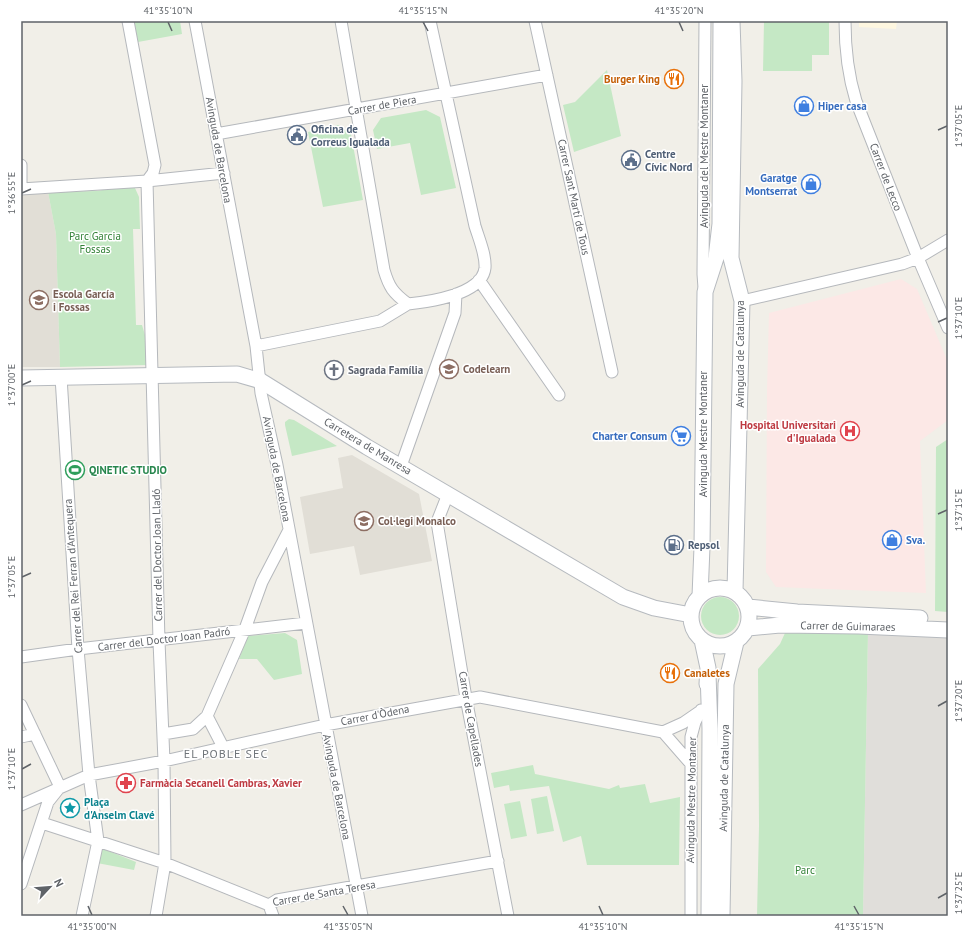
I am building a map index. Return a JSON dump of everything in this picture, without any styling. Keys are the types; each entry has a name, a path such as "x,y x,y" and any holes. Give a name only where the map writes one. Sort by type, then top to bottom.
{"street":[{"path":"128,21 155,165 154,173 147,181"},
{"name":"Avinguda de Barcelona","path":"195,21 256,346 261,381 261,393 289,530 362,916"},
{"path":"341,21 384,270 388,285 397,296 408,304"},
{"path":"256,346 380,321 408,304 443,299 456,294 479,280 485,270 484,259 475,226 430,21"},
{"name":"Carrer Sant Martí de Tous","path":"535,21 612,372"},
{"name":"Avinguda del Mestre Montaner","path":"705,21 703,266 705,292"},
{"name":"Avinguda Mestre Montaner","path":"700,596 705,292 716,258 720,224 721,21"},
{"name":"Avinguda de Catalunya","path":"732,21 734,81 731,258 742,301 735,592"},
{"name":"Carrer de Lecco","path":"845,21 846,52 850,82 918,258 948,328"},
{"name":"Carrer de Piera","path":"216,134 547,75"},
{"path":"21,165 21,189 147,181 224,173"},
{"name":"Carrer del Doctor Joan Lladó","path":"147,181 151,375 164,761 165,863 156,916"},
{"path":"742,301 902,264 918,258 948,240"},
{"path":"479,280 559,395"},
{"path":"401,466 455,314 456,294"},
{"name":"Carretera de Manresa","path":"21,378 237,374 261,381 465,505 623,597 654,608 691,615"},
{"name":"Carrer del Rei Ferran d'Antequera","path":"61,377 78,649 89,775 98,841 82,916"},
{"path":"437,522 448,494"},
{"path":"437,522 442,515 451,509 465,505"},
{"name":"Carrer de Capellades","path":"437,522 466,698 508,916"},
{"path":"163,734 193,729 207,716 245,630 262,582 289,530"},
{"path":"714,588 725,588 735,592 742,597 748,607 748,628 743,636 736,642 726,646 716,646 702,640 693,629 691,615 694,604 700,596 714,588"},
{"name":"Carrer de Guimaraes","path":"748,607 797,612 948,620"},
{"name":"Carrer del Doctor Joan Padró","path":"21,657 78,649 306,624"},
{"name":"Carrer de Guimaraes","path":"748,628 788,625 948,630"},
{"name":"Avinguda Mestre Montaner","path":"691,916 691,737 695,722 701,710 708,674 702,640"},
{"name":"Avinguda de Catalunya","path":"722,916 726,684 736,642"},
{"name":"Avinguda de Catalunya","path":"708,674 710,729 708,916"},
{"name":"Carrer d'Òdena","path":"21,805 89,775 164,761 325,725 466,698 485,698 663,732"},
{"path":"21,705 60,787 48,802 21,884"},
{"path":"691,764 663,732 683,723 701,710"},
{"path":"207,716 223,747"},
{"path":"21,737 35,734"},
{"name":"Carrer de Santa Teresa","path":"42,823 165,863 269,905 277,900 498,861"},
{"path":"269,905 273,916"}],"shaded area":[{"path":"859,21 897,21 896,29 859,27"},
{"name":"Escola García i Fossas","path":"48,192 56,234 60,367 21,367 21,195"},
{"name":"Hospital Universitari d'Igualada","path":"901,279 917,289 948,362 948,420 920,441 926,593 776,587 766,572 769,313"},
{"name":"Col·legi Monalco","path":"352,455 419,494 432,561 360,575 354,546 310,554 300,497 343,488 338,458"},
{"path":"868,631 948,637 948,916 863,916"}],"green space":[{"path":"134,21 180,21 182,34 138,42"},
{"path":"764,21 829,21 829,55 812,55 812,71 763,71"},
{"path":"607,70 621,136 574,152 563,105 575,102"},
{"path":"426,110 440,117 456,188 421,195 410,143 377,149 373,130 381,118"},
{"path":"338,125 351,134 363,200 323,207 308,132"},
{"name":"Parc Garcia Fossas","path":"114,188 135,188 139,197 140,229 133,229 136,325 142,325 148,345 147,365 60,367 56,234 48,192 97,191"},
{"path":"289,419 294,420 337,446 292,456 285,425 285,422"},
{"path":"948,439 948,612 935,611 936,447"},
{"path":"720,597 730,600 736,606 739,616 736,626 730,632 720,635 710,632 704,626 701,616 704,606 710,600"},
{"name":"Parc","path":"868,631 863,916 757,916 759,826 758,669 780,644 785,633"},
{"path":"285,633 297,640 302,674 274,680 257,659 239,659 248,636"},
{"path":"533,765 535,774 609,789 619,785 620,788 645,784 650,803 680,797 679,865 587,865 581,836 563,842 549,786 510,791 509,785 494,788 491,773"},
{"path":"547,796 554,831 537,834 531,799"},
{"path":"520,801 527,836 511,839 504,804"},
{"path":"101,848 136,862 134,870 97,863"}],"place":[{"name":"Burger King","path":"674,79"},
{"name":"Hiper casa","path":"804,106"},
{"name":"Oficina de Correus Igualada","path":"297,135"},
{"name":"Centre Cívic Nord","path":"631,160"},
{"name":"Garatge Montserrat","path":"811,184"},
{"name":"Escola García i Fossas","path":"39,300"},
{"name":"Codelearn","path":"449,369"},
{"name":"Sagrada Família","path":"334,370"},
{"name":"Hospital Universitari d'Igualada","path":"850,431"},
{"name":"Charter Consum","path":"681,436"},
{"name":"QINETIC STUDIO","path":"75,470"},
{"name":"Col·legi Monalco","path":"364,521"},
{"name":"Sva.","path":"892,540"},
{"name":"Repsol","path":"674,545"},
{"name":"Canaletes","path":"670,673"},
{"name":"Farmàcia Secanell Cambras, Xavier","path":"126,783"},
{"name":"Plaça d'Anselm Clavé","path":"70,808"}],"district":[{"name":"EL POBLE SEC","path":"226,754"}]}
